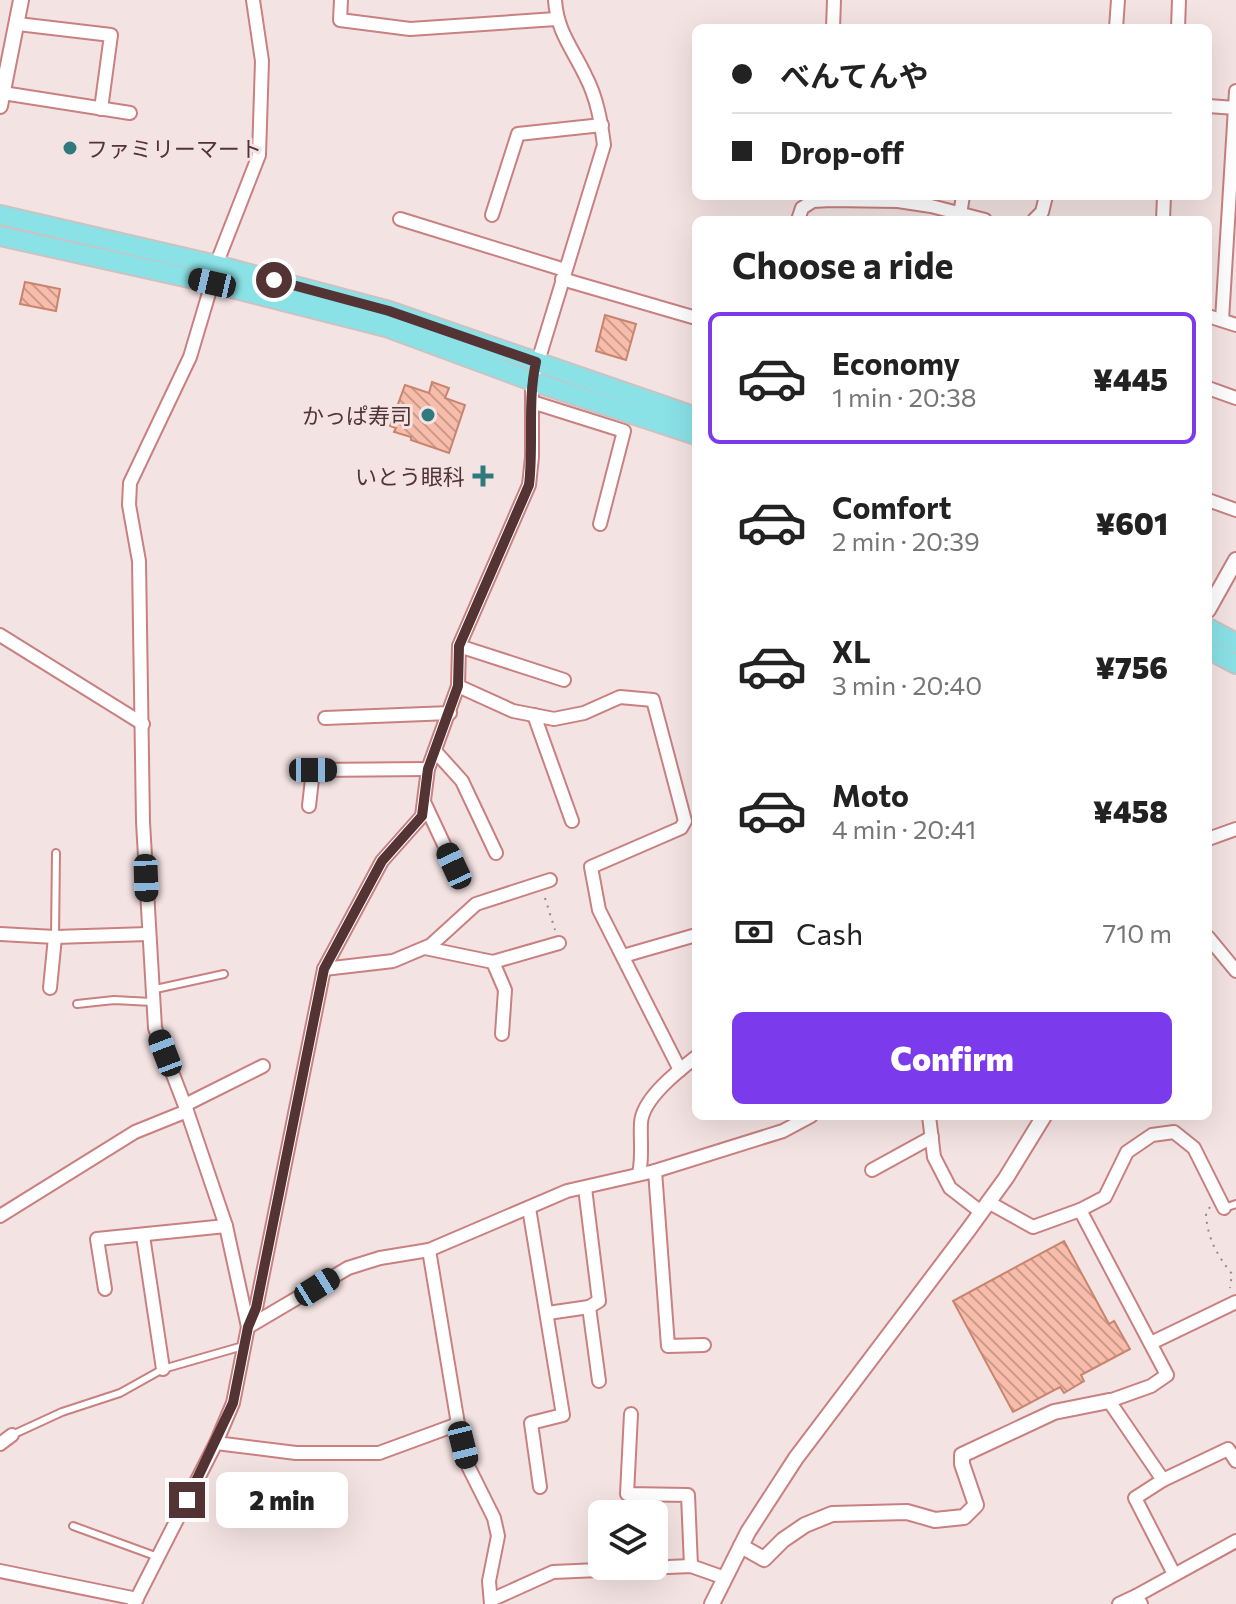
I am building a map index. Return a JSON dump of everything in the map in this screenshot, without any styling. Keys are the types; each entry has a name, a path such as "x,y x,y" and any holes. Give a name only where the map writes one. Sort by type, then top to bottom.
{"main road":[{"path":"0,215 214,274 386,327 532,381 692,434"},
{"path":"0,236 214,274 389,311 692,416"},
{"path":"1212,630 1236,643"},
{"path":"1212,651 1236,664"}],"street":[{"path":"21,0 2,100 130,113"},
{"path":"248,1327 226,1226 155,1028 143,822 139,561 129,505 130,483 190,357 214,274 259,155 262,61 253,0"},
{"path":"341,0 340,20 410,29 556,19"},
{"path":"0,1571 136,1602 233,1403 248,1327 256,1308 324,969 382,861 422,816 428,769 458,686 459,646 529,485 532,381 536,362 604,145 602,125 587,78 556,19 555,0"},
{"path":"833,24 834,0"},
{"path":"1116,24 1118,0"},
{"path":"1178,24 1179,0"},
{"path":"18,24 111,35 101,109"},
{"path":"1222,320 1236,91"},
{"path":"1212,106 1236,108"},
{"path":"492,215 518,134 602,125"},
{"path":"799,216 802,208 816,200"},
{"path":"872,200 898,201 968,216"},
{"path":"960,214 962,200"},
{"path":"400,219 692,317"},
{"path":"1212,317 1236,325"},
{"path":"1212,389 1236,398"},
{"path":"532,402 624,431 600,524"},
{"path":"1212,501 1236,510"},
{"path":"1212,603 1236,560"},
{"path":"0,635 143,724"},
{"path":"459,646 564,680"},
{"path":"458,686 513,711 554,719 584,713 620,697 653,700 685,821 681,828 591,867 599,910 680,1070"},
{"path":"325,718 450,713"},
{"path":"534,715 572,821"},
{"path":"435,751 462,781 496,853"},
{"path":"309,806 313,770 428,769"},
{"path":"424,802 454,866"},
{"path":"1212,838 1236,829"},
{"path":"324,969 393,961 431,945 476,904 546,882"},
{"path":"0,934 55,937 148,934"},
{"path":"623,956 692,936"},
{"path":"50,988 55,937"},
{"path":"1212,942 1236,971"},
{"path":"425,948 493,962 559,943"},
{"path":"493,962 505,990 502,1034"},
{"path":"639,1174 643,1156 640,1120 653,1096 692,1060"},
{"path":"0,1216 135,1132 263,1066"},
{"path":"248,1327 348,1268 380,1258 429,1250 567,1191 655,1171 783,1131 804,1120"},
{"path":"930,1120 934,1157 950,1188 984,1207 1033,1227 1105,1197 1127,1152 1152,1135 1174,1132 1194,1148 1226,1203"},
{"path":"712,1604 741,1546 796,1458 984,1207 1041,1120"},
{"path":"872,1170 932,1137"},
{"path":"655,1171 668,1346 704,1345"},
{"path":"548,1313 589,1307 599,1301 585,1188"},
{"path":"529,1208 563,1415 531,1423 540,1487"},
{"path":"741,1546 764,1559 783,1540 805,1525 832,1514 907,1512 935,1520 964,1517 976,1505 962,1464 962,1455 1054,1412 1109,1401 1151,1386 1167,1375 1080,1210"},
{"path":"105,1289 97,1239 226,1226"},
{"path":"143,1236 163,1369"},
{"path":"429,1250 468,1466 494,1518 498,1536 489,1581 491,1602 553,1572 691,1566 725,1578"},
{"path":"1151,1343 1232,1304"},
{"path":"589,1307 599,1381"},
{"path":"1109,1401 1163,1480"},
{"path":"631,1414 627,1494 688,1495 691,1566"},
{"path":"216,1443 296,1453 379,1453 458,1424"},
{"path":"0,1444 12,1435"},
{"path":"1174,1574 1135,1498 1163,1480 1228,1449 1236,1461"},
{"path":"1119,1604 1138,1600 1174,1574 1236,1541"}],"lane":[{"path":"55,937 56,853"},
{"path":"77,1004 152,996 224,974"},
{"path":"12,1435 62,1412 120,1393 163,1369 245,1345"},
{"path":"73,1526 158,1557"}],"path":[{"path":"546,882 559,943"},
{"path":"1226,1203 1206,1213 1206,1231 1218,1256 1232,1274 1232,1304"}],"building":[{"path":"25,282 60,289 56,311 20,304"},
{"path":"605,315 636,324 626,360 596,351"},
{"name":"かっぱ寿司","path":"432,382 449,388 445,398 465,405 449,453 411,440 411,437 394,432 396,428 390,426 405,385 429,393"},
{"path":"1064,1241 1109,1324 1114,1321 1130,1349 1081,1375 1084,1381 1064,1393 1060,1387 1013,1412 953,1301"}],"place":[{"name":"ファミリーマート","path":"70,148"},
{"name":"かっぱ寿司","path":"428,415"},
{"name":"いとう眼科","path":"483,476"}],"route":[{"path":"187,1500 233,1403 248,1327 256,1308 324,969 382,861 422,816 428,769 458,686 459,646 529,485 532,457 532,381 536,362 389,311 274,280"}]}
